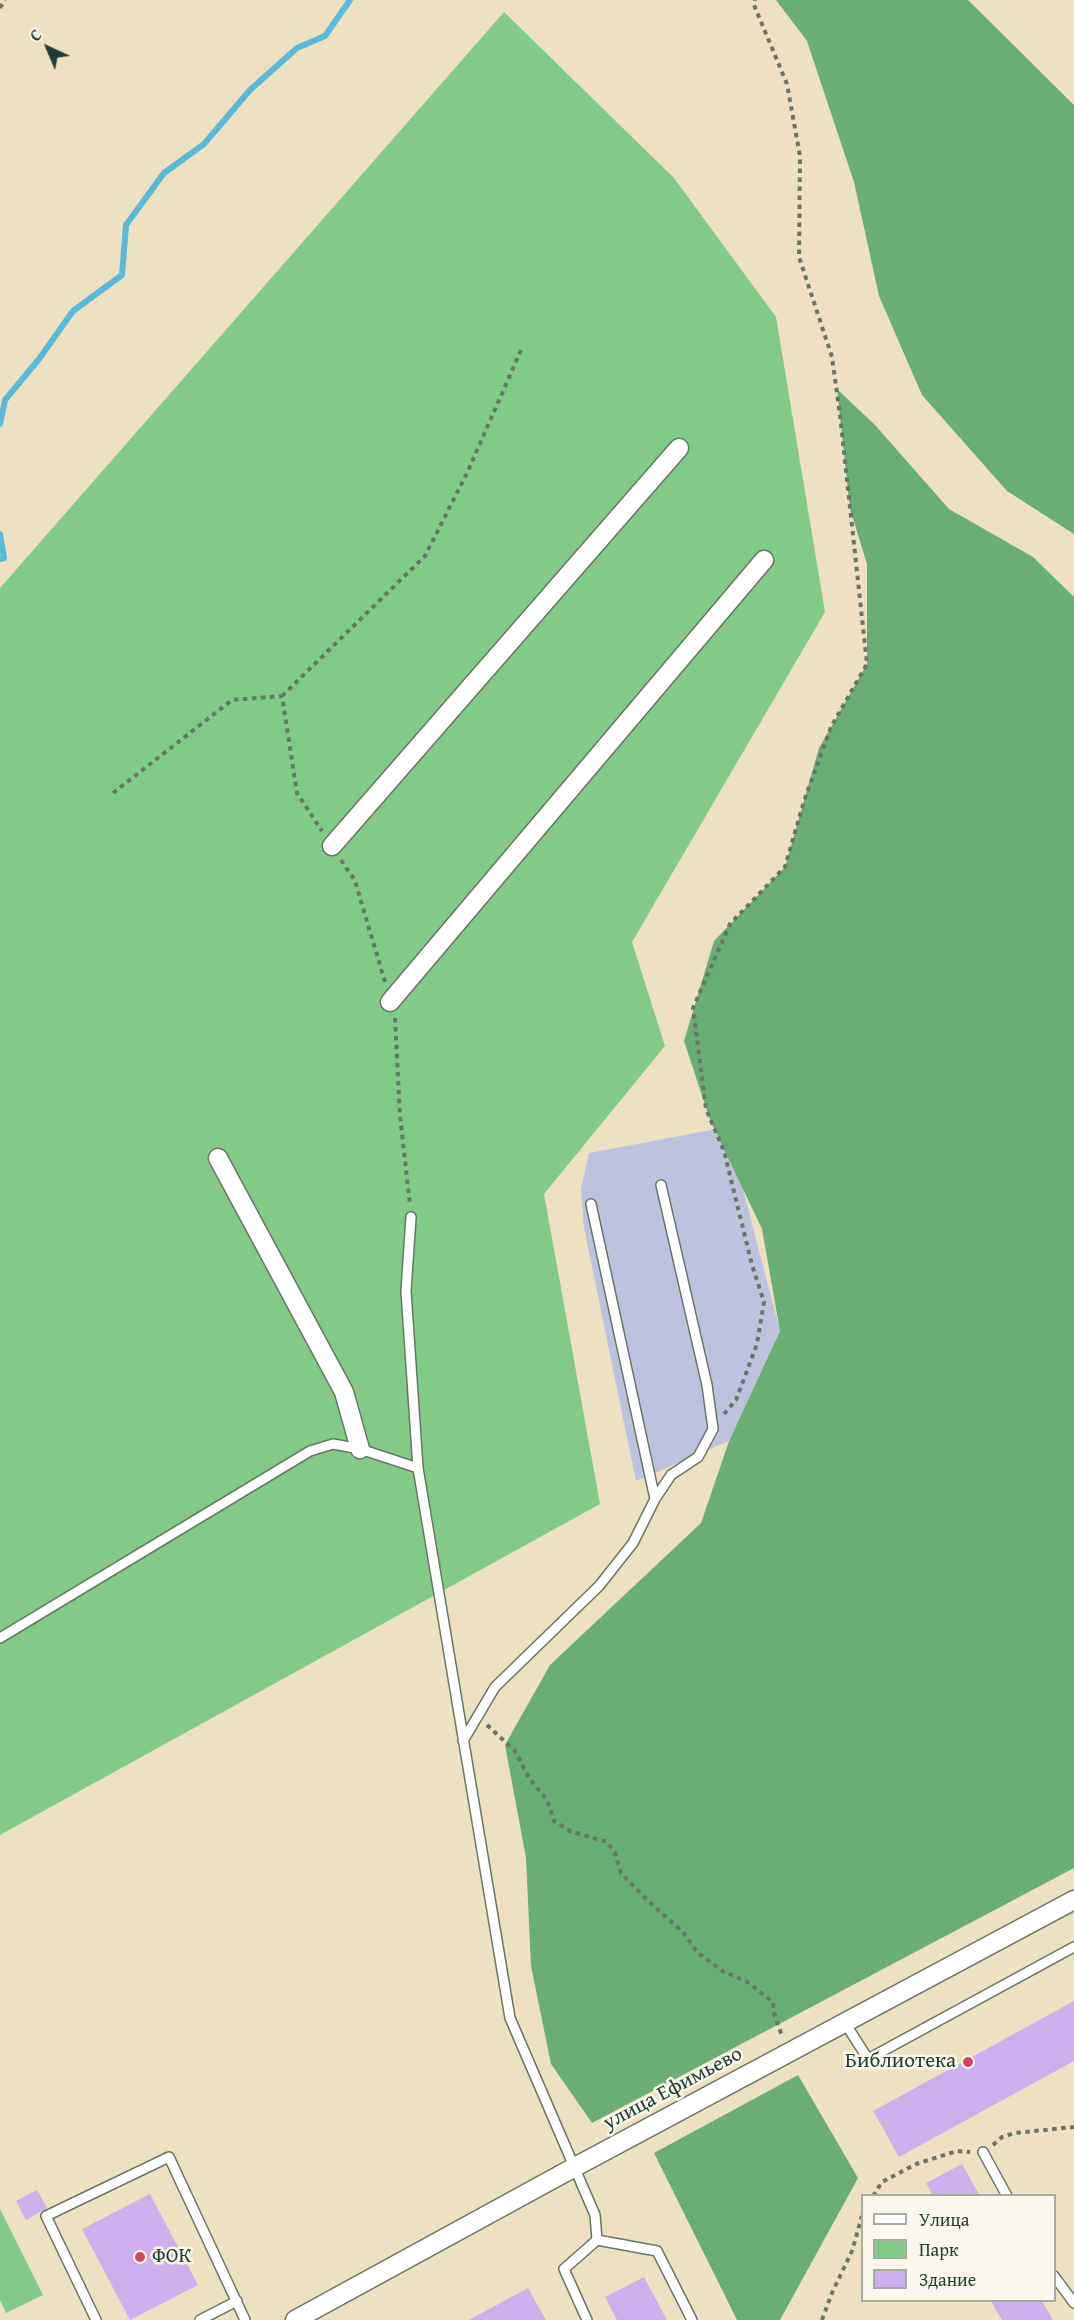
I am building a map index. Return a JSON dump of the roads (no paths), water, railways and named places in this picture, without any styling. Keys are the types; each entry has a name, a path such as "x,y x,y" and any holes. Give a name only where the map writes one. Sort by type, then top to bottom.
{"street":[{"path":"332,846 679,448"},
{"path":"390,1002 764,560"},
{"path":"218,1158 344,1392 360,1449"},
{"name":"улица Ефимьево","path":"295,2320 573,2168 1074,1900"}],"lane":[{"path":"463,1741 495,1687 598,1586 633,1543 655,1499 671,1475 698,1457 713,1429 707,1385 661,1185"},
{"path":"591,1204 655,1499"},
{"path":"411,1217 406,1291 418,1468 510,2018 573,2168 596,2215 597,2240"},
{"path":"0,1638 310,1451 333,1444 360,1449 418,1468"},
{"path":"845,2023 868,2059 1074,1947"},
{"path":"983,2152 1006,2194"},
{"path":"96,2320 46,2216 169,2157 245,2320"},
{"path":"587,2320 564,2269 597,2240"},
{"path":"597,2240 657,2251 692,2320"},
{"path":"1056,2279 1074,2303"},
{"path":"200,2320 237,2301"}],"waterway":[{"path":"0,424 5,400 39,359 73,311 122,275 126,225 164,173 204,144 250,90 297,48 325,36 350,0"},
{"path":"0,534 4,558 0,559"}],"place":[{"name":"Библиотека","path":"968,2062"},
{"name":"ФОК","path":"140,2257"}]}
